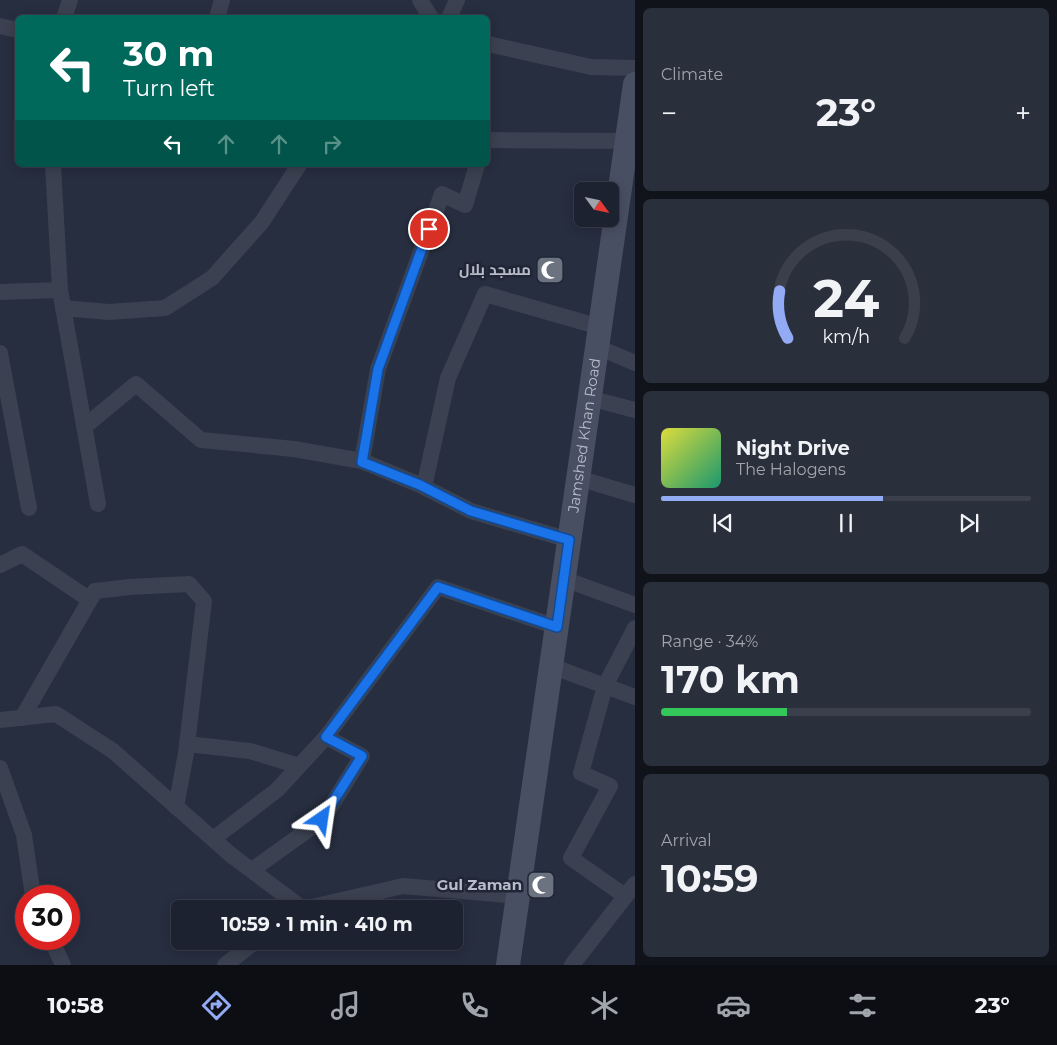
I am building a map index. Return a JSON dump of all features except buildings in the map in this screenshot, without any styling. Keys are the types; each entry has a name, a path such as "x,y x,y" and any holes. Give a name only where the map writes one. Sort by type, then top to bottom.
{"street":[{"path":"65,15 70,0"},
{"path":"218,15 222,0"},
{"path":"420,0 429,15"},
{"path":"450,15 457,0"},
{"path":"0,26 15,29"},
{"path":"490,44 592,67 634,68"},
{"name":"Jamshed Khan Road","path":"508,965 634,84"},
{"path":"490,140 626,141"},
{"path":"53,167 60,290 98,504"},
{"path":"63,308 109,312 165,308 212,278 262,222 298,167"},
{"path":"362,462 378,369 442,194 465,205 476,167"},
{"path":"0,292 60,290"},
{"path":"424,487 448,378 485,294 598,337 634,363"},
{"path":"0,352 29,508"},
{"path":"84,427 136,384 201,440 294,449 362,462 424,487 471,511 569,540"},
{"path":"590,398 634,410"},
{"path":"578,478 634,495"},
{"path":"0,565 22,554 90,600"},
{"path":"564,579 634,605"},
{"path":"22,718 95,591 189,584 204,600 187,744 176,807"},
{"path":"213,839 276,790 326,737 438,587 557,627"},
{"path":"572,965 630,890 571,858 610,786 581,773 605,686 634,628"},
{"path":"551,666 634,698"},
{"path":"0,720 56,714 113,751 231,855 291,900"},
{"path":"252,870 322,819 362,756 326,737"},
{"path":"187,744 250,751 299,766"},
{"path":"0,768 24,835 31,885"},
{"path":"342,900 403,886 518,896"},
{"path":"56,950 63,965"},
{"path":"225,965 244,950"}],"place":[{"name":"مسجد بلال","path":"550,270"},
{"name":"Gul Zaman","path":"541,885"}],"route":[{"path":"322,819 362,756 326,737 438,587 557,627 569,540 471,511 420,485 362,462 378,369 429,229"}]}
